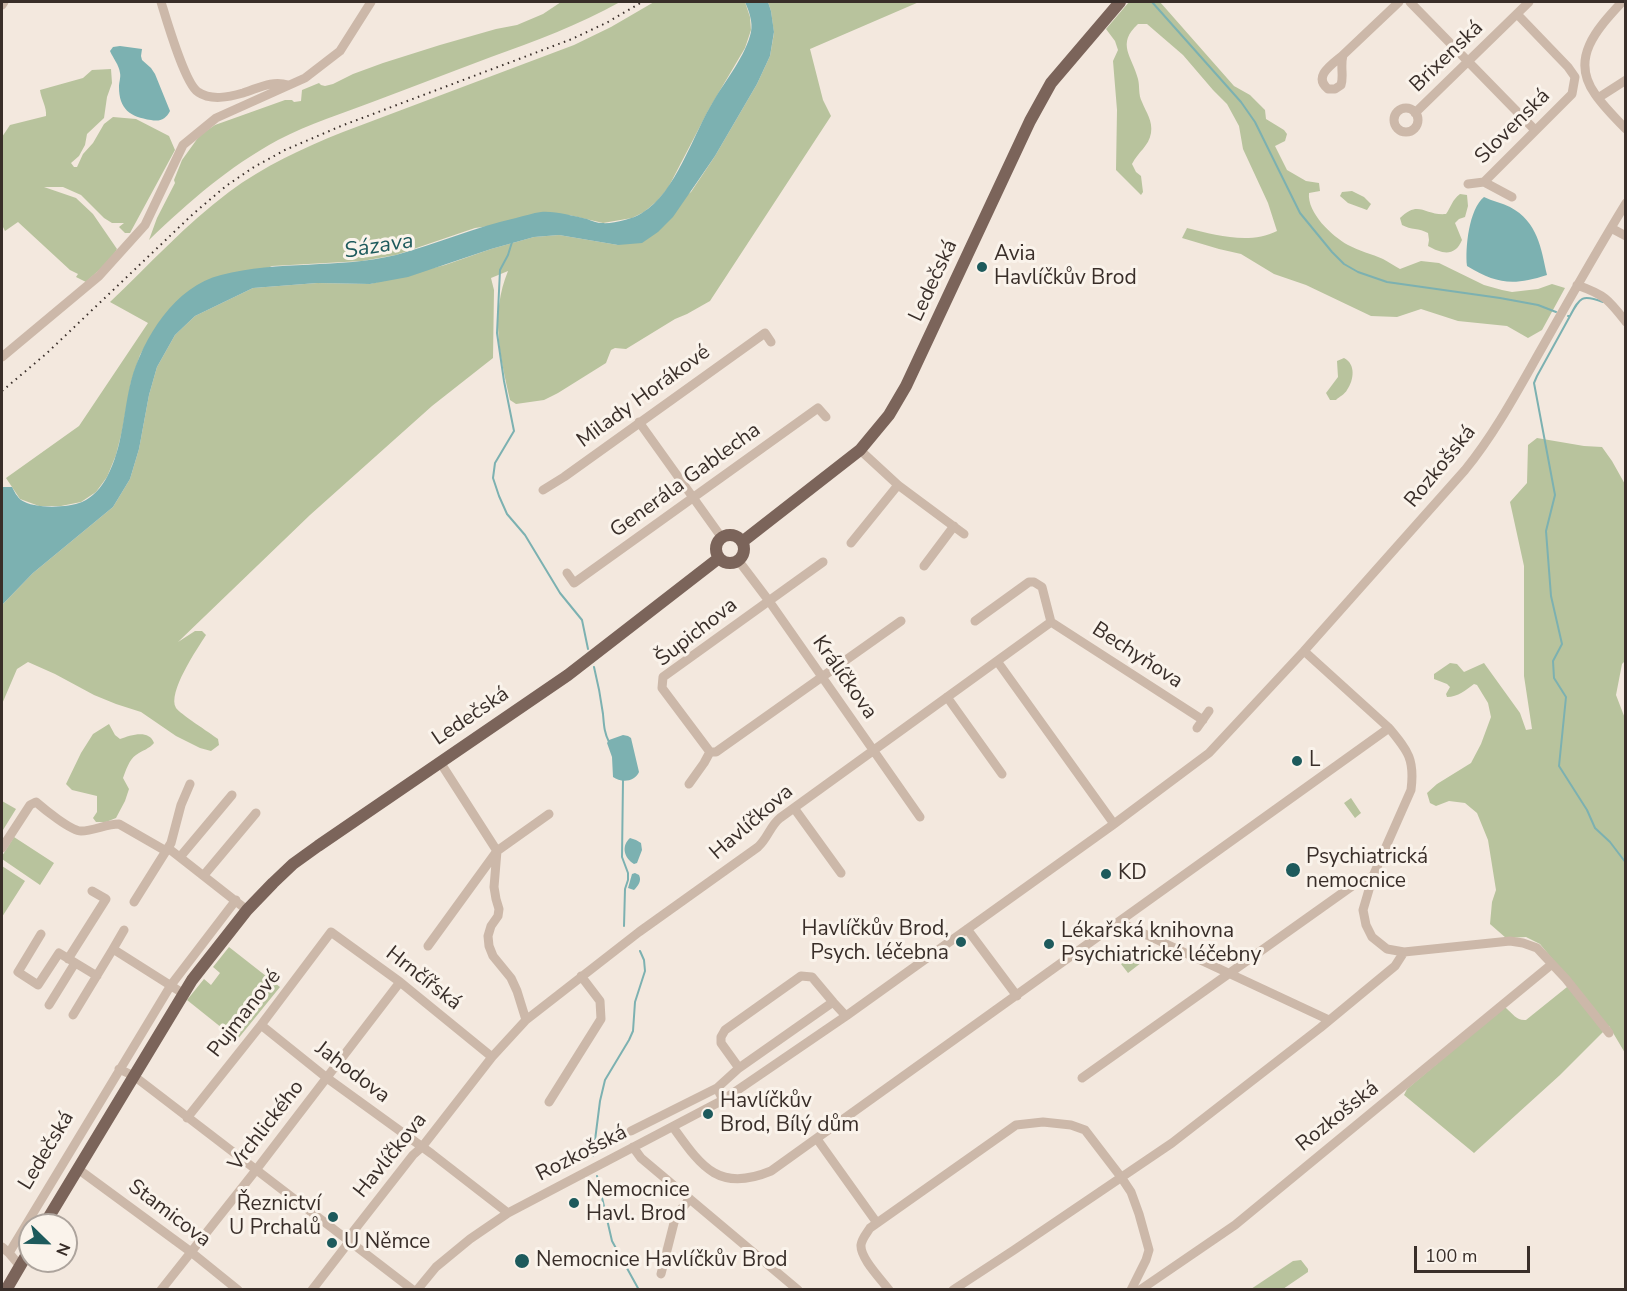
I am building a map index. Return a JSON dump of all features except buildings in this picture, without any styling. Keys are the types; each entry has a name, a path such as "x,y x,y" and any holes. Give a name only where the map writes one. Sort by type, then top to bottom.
{"main road":[{"name":"Ledečská","path":"742,542 860,450 889,415 906,386 1030,121 1051,83 1120,2"},
{"path":"734,536 742,542 743,553 735,563 726,563 718,558 716,549 722,538 734,536"},
{"name":"Ledečská","path":"51,1213 196,975 247,910 273,882 318,846 568,675 718,558"},
{"path":"6,1290 18,1269"}],"street":[{"path":"161,2 188,79 198,93 216,98 278,82 288,85"},
{"path":"2,357 99,276 145,225 183,145 216,118 305,78 340,51 371,2"},
{"path":"1343,56 1399,2"},
{"path":"1410,2 1535,130"},
{"name":"Brixenská","path":"1415,113 1529,2"},
{"path":"1622,2 1596,32 1585,55 1585,76 1598,98 1626,129"},
{"name":"Slovenská","path":"1484,182 1572,94 1575,77 1517,14"},
{"path":"1598,98 1626,81"},
{"path":"1468,184 1484,182 1512,197"},
{"name":"Rozkošská","path":"415,1290 436,1267 470,1239 508,1213 723,1100 846,1016 1209,753 1304,651 1482,450 1626,203"},
{"path":"1611,228 1626,236"},
{"path":"1577,285 1598,293 1610,302 1626,322"},
{"path":"758,324 771,342"},
{"name":"Milady Horákové","path":"543,489 564,477 765,333"},
{"path":"812,398 826,417"},
{"name":"Generála Gablecha","path":"574,583 818,408"},
{"path":"639,422 722,538"},
{"path":"860,450 898,485 964,534"},
{"path":"851,543 898,485"},
{"path":"924,566 954,526"},
{"name":"Králíčkova","path":"738,560 920,816"},
{"name":"Šupichova","path":"710,752 662,688 662,681 666,674 823,561"},
{"path":"567,573 580,593"},
{"path":"975,621 1029,582 1034,582 1042,587 1052,622 947,697 1002,774"},
{"path":"689,784 710,752 716,752 901,621"},
{"name":"Bechyňova","path":"1052,622 1200,724 1209,711"},
{"path":"1304,651 1389,728 1411,759 1413,774 1411,790 1373,876 1364,910 1366,925 1372,937 1387,949 1404,952 1510,941 1537,948 1566,979 1609,1034"},
{"path":"997,661 1114,824"},
{"name":"Havlíčkova","path":"312,1290 349,1242 352,1233 413,1155 422,1147 492,1057 526,1020 639,932 758,847 767,838 775,822 947,697"},
{"path":"673,1127 693,1156 705,1168 717,1174 738,1179 757,1177 771,1171 1389,728"},
{"path":"440,762 497,851 494,887 499,909 488,936 489,946 511,978 526,1020"},
{"path":"134,902 167,850 190,784"},
{"path":"180,857 232,795"},
{"path":"2,848 30,805 36,802 42,809 76,830 119,824 180,857 247,910"},
{"path":"794,808 841,873"},
{"path":"204,875 256,813"},
{"path":"428,946 497,851 549,814"},
{"path":"1082,1078 1355,884 1373,876"},
{"path":"49,1005 106,899 92,891"},
{"name":"Ledečská","path":"18,1264 5,1250 171,985 236,900"},
{"path":"1119,922 1329,1020"},
{"path":"967,929 1017,996"},
{"path":"73,1015 124,930"},
{"name":"Hrnčířská","path":"331,932 400,982 492,1057"},
{"name":"Pujmanové","path":"187,1118 331,932"},
{"path":"41,934 18,972 39,985 59,953 97,976"},
{"path":"113,949 184,994"},
{"path":"953,1290 1172,1143 1395,966 1404,952"},
{"name":"Rozkošská","path":"1140,1290 1235,1225 1552,964"},
{"path":"549,1102 600,1019 600,1001 581,976"},
{"path":"739,1068 721,1043 722,1034 801,976 812,977 846,1016"},
{"name":"Vrchlického","path":"161,1290 400,982"},
{"path":"631,1131 717,1088 739,1068 833,1002"},
{"name":"Jahodova","path":"261,1025 327,1078 508,1213"},
{"path":"119,1069 134,1076 349,1242 415,1290"},
{"path":"717,1088 723,1100"},
{"path":"889,1290 864,1257 861,1247 863,1238 870,1228 1016,1125 1043,1122 1071,1125 1085,1130 1131,1192 1149,1250 1131,1290"},
{"path":"817,1139 877,1223"},
{"path":"633,1147 641,1158 798,1290"},
{"name":"Stamicova","path":"78,1169 191,1252 238,1290"},
{"path":"661,1274 676,1215 690,1199"}],"green space":[{"path":"561,2 620,2 557,32 326,119 278,140 242,162 210,186 149,240 157,218 175,183 174,180 182,160 200,135 215,125 285,100 301,101 302,90 319,83 325,86 333,84 383,63 496,29 517,25 543,14"},
{"path":"654,2 745,2 751,30 745,48 709,109 668,188 644,212 632,218 603,223 569,215 475,228 396,255 362,261 272,266 161,320 140,355 131,382 116,455 107,477 96,492 81,502 61,506 39,506 20,499 6,478 79,426 148,323 110,302 213,204 256,174 299,151 343,132 574,45"},
{"path":"768,2 919,2 810,49 823,100 831,116 710,301 626,349 611,350 606,363 558,393 544,400 516,404 510,400 498,335 499,303 508,271 491,278 494,290 493,358 432,406 310,515 178,642 195,631 202,631 206,635 184,671 174,701 178,711 218,739 219,745 211,751 176,736 141,712 94,695 28,662 17,669 2,704 2,605 33,573 113,507 130,479 157,367 175,335 195,316 253,288 317,283 370,284 445,265 534,237 559,235 618,245 691,192 715,156 757,84 770,56 774,33"},
{"path":"1129,2 1160,2 1234,86 1250,95 1265,110 1266,119 1284,130 1287,134 1285,141 1275,146 1287,170 1306,181 1319,183 1320,191 1309,193 1309,201 1316,216 1335,236 1348,245 1383,259 1400,269 1421,261 1439,263 1484,285 1512,292 1538,289 1552,284 1565,288 1542,330 1528,338 1507,326 1458,321 1421,309 1397,317 1371,316 1306,285 1274,274 1241,254 1182,238 1187,228 1221,236 1244,238 1277,231 1268,203 1243,149 1239,126 1227,104 1183,55 1147,24 1138,24 1131,31 1127,44 1138,79 1141,99 1151,124 1148,142 1132,164 1141,176 1143,192 1141,195 1116,170 1117,110 1113,61 1118,50 1115,41 1106,29"},
{"path":"111,69 112,83 104,118 87,134 85,145 79,156 71,163 74,167 77,167 83,154 93,143 104,124 113,117 136,119 169,136 175,150 130,233 125,233 119,227 124,223 112,223 104,218 81,195 63,187 44,187 76,198 93,214 117,249 111,259 86,282 76,277 78,274 70,270 18,222 5,231 2,225 2,137 10,125 46,116 40,90 83,78 92,70"},
{"path":"1352,191 1364,197 1371,204 1367,210 1348,203 1340,196 1342,192"},
{"path":"1460,194 1467,195 1468,206 1465,217 1455,223 1462,240 1456,249 1448,252 1438,251 1428,246 1428,233 1402,225 1400,218 1412,210 1446,214"},
{"path":"1344,358 1351,364 1353,372 1351,382 1347,390 1336,400 1330,400 1326,393 1338,377 1337,361"},
{"path":"1537,438 1602,447 1626,486 1626,660 1622,664 1616,695 1626,721 1625,1053 1609,1026 1560,1075 1474,1153 1404,1095 1407,1089 1503,1008 1518,1018 1526,1020 1572,983 1540,944 1526,937 1506,938 1490,924 1492,902 1496,890 1488,840 1477,813 1465,803 1449,801 1436,806 1430,803 1427,793 1437,784 1471,763 1491,717 1488,703 1477,685 1474,684 1465,691 1447,697 1446,694 1450,687 1434,679 1434,674 1450,663 1457,664 1464,672 1484,663 1520,713 1526,730 1532,729 1524,676 1524,566 1510,502 1527,483 1528,445"},
{"path":"109,724 120,739 144,735 152,739 154,743 134,757 128,765 123,778 129,789 116,818 106,822 96,822 93,818 97,812 97,796 72,790 66,784 93,734"},
{"path":"1351,798 1361,813 1355,818 1344,803"},
{"path":"2,801 16,809 3,830 2,829"},
{"path":"14,837 54,863 40,885 2,859"},
{"path":"2,866 25,881 2,917"},
{"path":"229,947 280,987 237,1040 187,1000 204,979 211,985 220,973 213,967"},
{"path":"1139,950 1146,959 1128,973 1121,964"},
{"path":"1301,1260 1308,1272 1283,1289 1251,1289 1293,1261"}],"water":[{"path":"745,2 768,2 774,32 770,56 757,84 715,156 673,217 658,232 642,243 618,245 559,235 534,237 408,277 370,284 317,283 253,288 195,316 175,335 157,367 130,479 113,507 33,573 2,605 2,487 12,487 20,499 27,503 51,507 82,502 96,492 107,477 116,454 136,365 163,316 189,290 204,281 243,270 353,262 396,255 538,212 558,213 602,223 617,222 642,213 665,192 683,162 706,114 745,50 751,28"},
{"path":"113,47 142,49 142,60 155,74 170,111 167,116 154,121 137,117 127,111 121,101 119,70 110,51"},
{"path":"1484,197 1510,207 1527,220 1537,236 1547,275 1515,282 1497,280 1467,266 1468,239 1472,219"},
{"path":"623,735 631,738 639,772 634,778 628,780 613,777 612,757 607,743"},
{"path":"630,838 641,843 642,850 637,863 634,864 625,852 625,845"},
{"path":"635,873 640,879 634,890 628,888 632,874"}],"waterway":[{"path":"1152,2 1241,102 1255,122 1300,213 1344,264 1358,272 1387,282 1500,298 1538,305 1556,312"},
{"path":"512,242 500,270 497,333 514,431 495,463 493,478 507,514 525,535 560,593 582,620 588,649"},
{"path":"1570,316 1582,299 1590,298 1603,302"},
{"path":"1568,316 1570,316 1534,383 1555,495 1546,531 1551,596 1562,644 1553,661 1554,678 1566,697 1559,766 1587,810 1595,828 1610,842 1626,863"},
{"path":"594,667 604,728 609,742"},
{"path":"623,780 622,857 628,873 624,926"},
{"path":"593,1156 605,1080 633,1031 635,1002 645,971 640,951"},
{"path":"597,1176 612,1241 639,1290"}],"railway":[{"path":"2,391 47,353 193,214 226,186 254,167 285,150 341,126 572,39 642,2"}],"place":[{"name":"Avia Havlíčkův Brod","path":"982,267"},
{"name":"L","path":"1297,761"},
{"name":"Psychiatrická nemocnice","path":"1293,870"},
{"name":"KD","path":"1106,874"},
{"name":"Havlíčkův Brod, Psych. léčebna","path":"961,942"},
{"name":"Lékařská knihovna Psychiatrické léčebny","path":"1049,944"},
{"name":"Havlíčkův Brod, Bílý dům","path":"708,1114"},
{"name":"Nemocnice Havl. Brod","path":"574,1203"},
{"name":"Řeznictví U Prchalů","path":"333,1217"},
{"name":"U Němce","path":"332,1243"},
{"name":"Nemocnice Havlíčkův Brod","path":"522,1261"}],"water label":[{"name":"Sázava","path":"379,247"}]}
